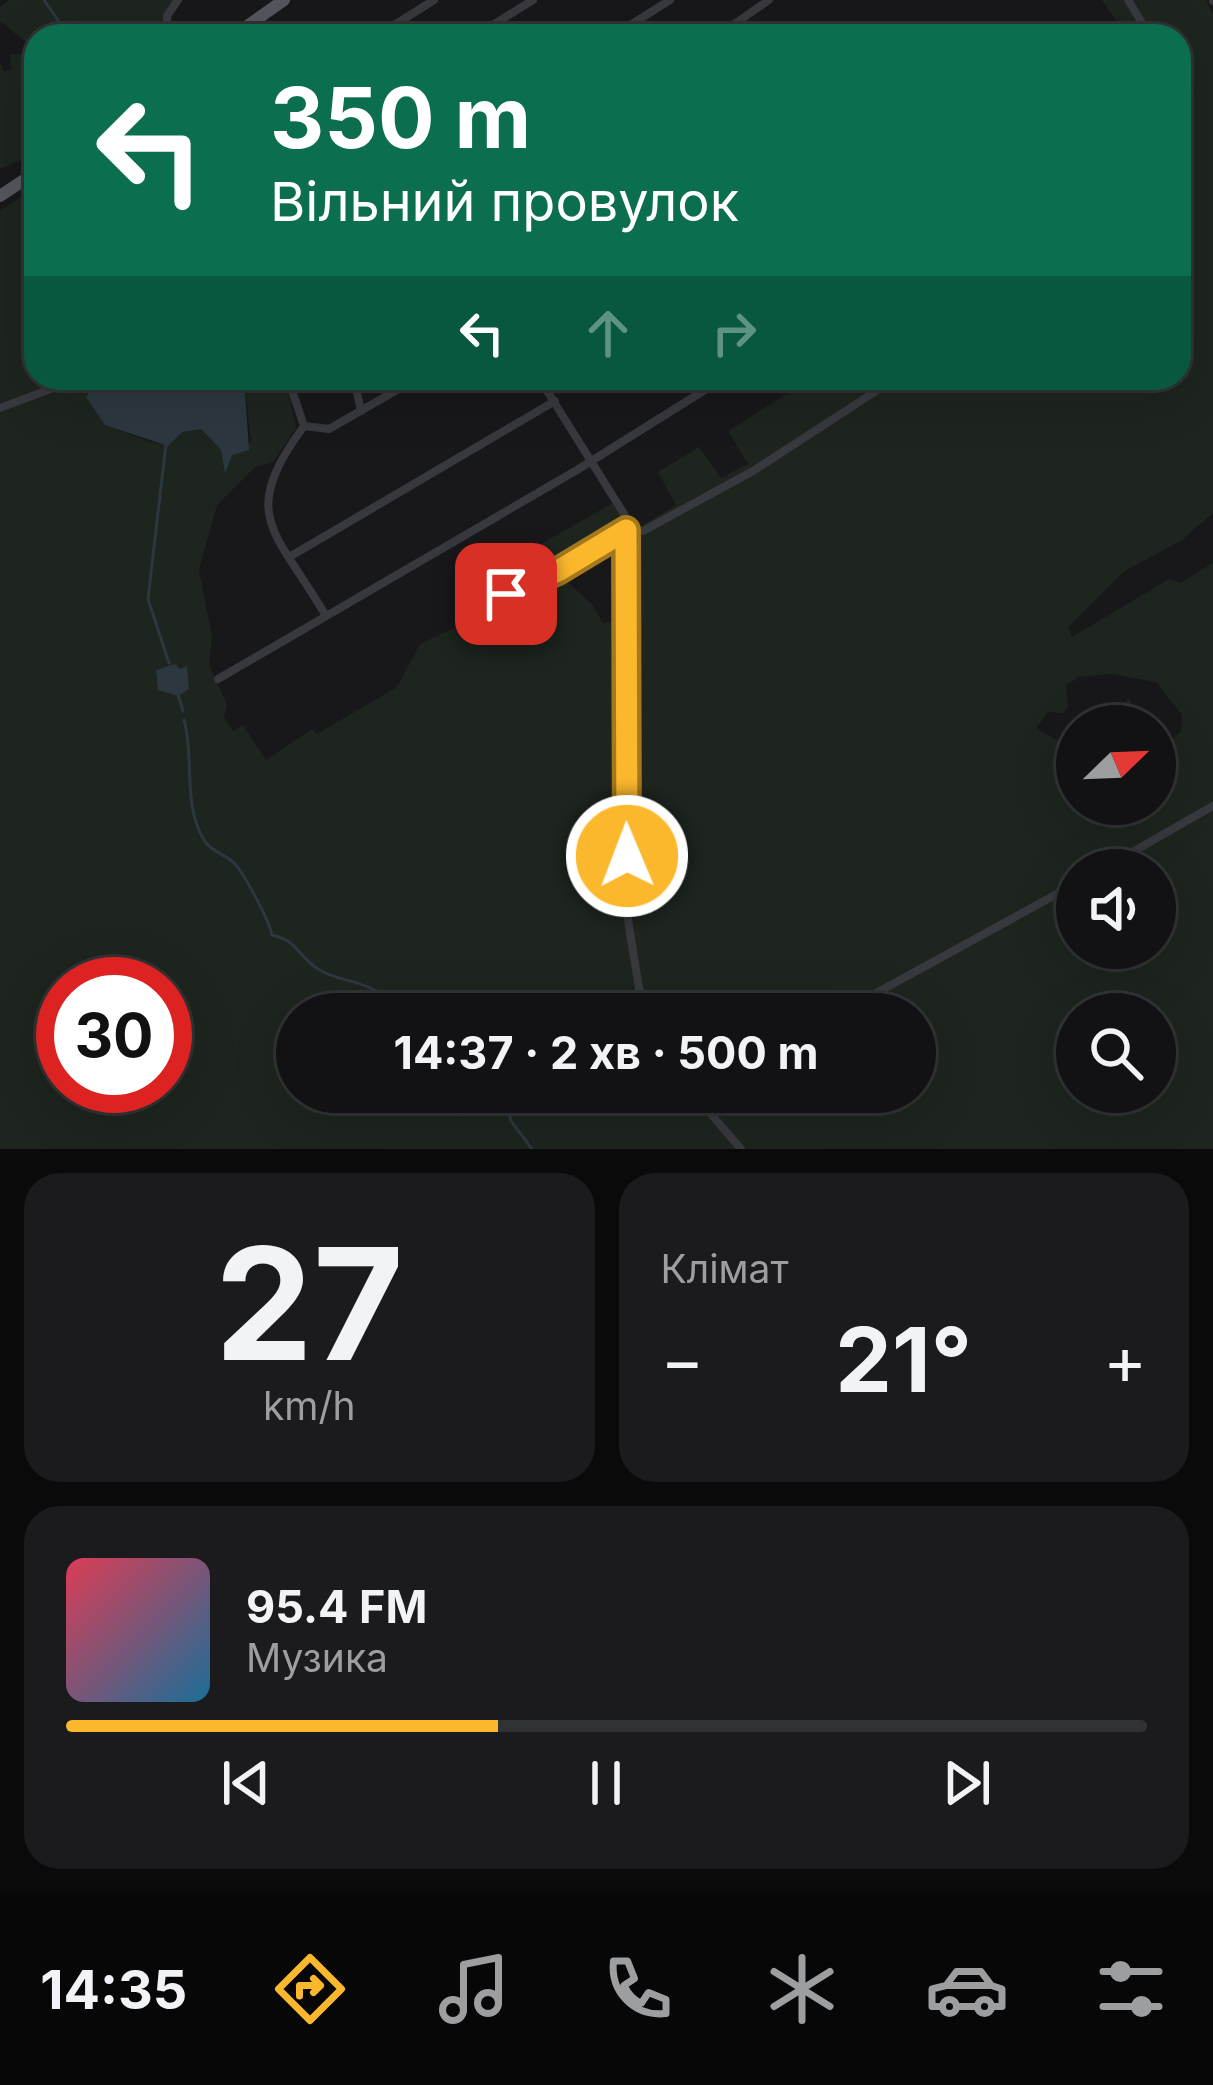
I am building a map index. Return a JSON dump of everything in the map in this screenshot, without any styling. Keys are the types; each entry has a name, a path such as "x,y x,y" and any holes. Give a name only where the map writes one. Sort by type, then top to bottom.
{"main road":[{"path":"250,24 284,0"}],"street":[{"path":"395,24 434,0"},
{"path":"494,24 533,0"},
{"path":"632,24 670,0"},
{"path":"734,24 769,0"},
{"path":"0,408 48,390"},
{"path":"292,390 304,426"},
{"path":"357,390 362,411"},
{"path":"304,426 328,429 398,390"},
{"path":"547,390 624,514 628,920 641,993"},
{"path":"218,679 705,390"},
{"path":"506,594 558,571 626,530 643,531 753,472 878,390"},
{"path":"291,556 555,401"},
{"path":"304,426 278,462 264,501 326,616"},
{"path":"1138,849 1213,806"},
{"path":"876,993 1056,895"},
{"path":"710,1113 741,1149"}],"shaded area":[{"path":"10,0 174,0 165,24 24,24 24,41 0,21 0,7"},
{"path":"1102,0 1206,0 1213,14 1213,513 1182,540 1123,572 1068,627 1072,637 1169,579 1180,583 1213,563 1213,1149 0,1149 0,412 60,390 86,390 102,418 139,438 168,446 182,432 200,429 221,450 224,472 232,454 251,441 245,390 288,390 296,428 273,462 255,467 217,505 199,570 212,636 209,665 227,704 224,717 233,731 243,725 266,760 312,729 317,734 397,687 420,644 506,603 490,573 620,499 638,528 676,505 658,472 699,447 721,478 748,464 728,431 793,390 1191,390 1191,24 1119,24","holes":["619,544 623,621 603,623 592,604 561,576"]},
{"path":"10,54 24,55 24,158 0,169 0,62 4,71 11,69"},
{"path":"24,195 24,390 38,390 0,404 0,211"},
{"path":"91,390 245,390 249,450 232,455 225,474 221,450 201,429 182,432 168,446 105,425 86,397"},
{"path":"175,664 180,669 187,666 189,689 178,696 158,690 156,670"}],"waterway":[{"path":"44,0 61,24"},
{"path":"166,444 148,599 169,663"},
{"path":"178,695 183,711"},
{"path":"184,720 193,811 207,844 238,868 272,935 287,941 326,973 378,993"},
{"path":"509,1113 532,1149"}],"route":[{"path":"506,594 558,571 626,530 627,856"}]}
